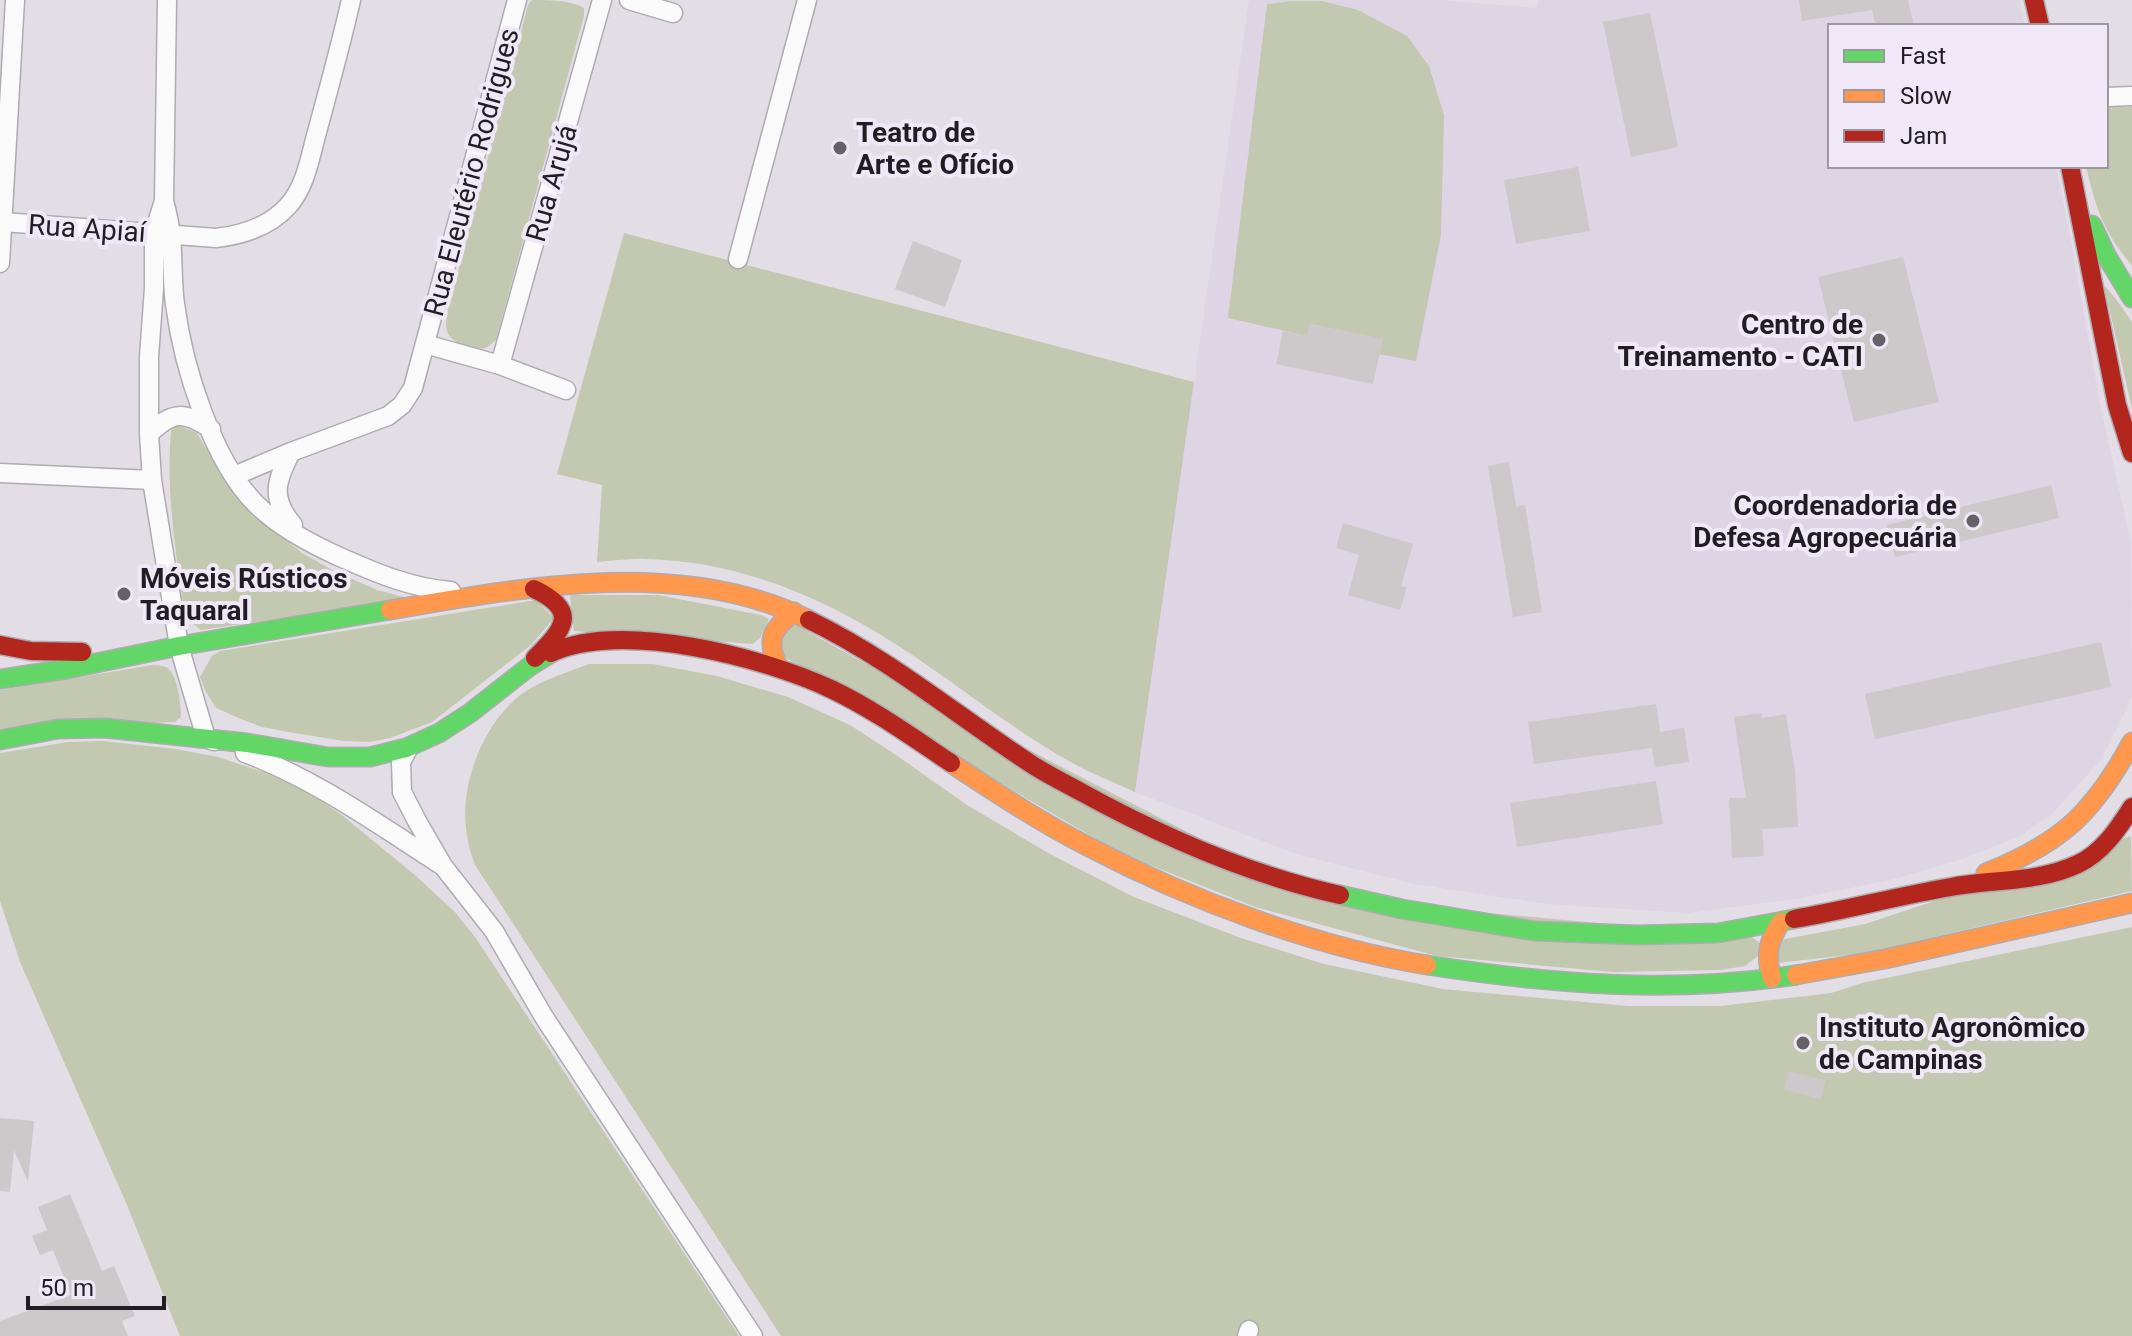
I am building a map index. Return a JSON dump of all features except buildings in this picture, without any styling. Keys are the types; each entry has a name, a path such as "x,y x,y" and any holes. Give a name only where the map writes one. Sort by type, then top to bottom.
{"main road":[{"path":"2034,0 2040,24"},
{"path":"2071,172 2106,255 2132,298"},
{"path":"2071,172 2117,405 2132,453"},
{"path":"0,679 446,600 575,584 659,582 741,595 794,612 832,631 905,675 1030,764 1115,811 1211,854 1309,888 1402,909 1534,931 1637,935 1718,933 1953,886 2054,873 2093,855 2116,832 2132,807"},
{"path":"520,674 554,639 562,623 558,601 534,589"},
{"path":"779,668 770,651 772,634 782,620 794,612"},
{"path":"0,740 61,729 99,727 333,756 370,757 428,740 454,725 541,658 560,648 612,637 680,645 753,660 821,683 890,721 1035,817 1108,857 1209,901 1306,936 1423,965 1547,981 1629,986 1692,985 1845,967 2130,904"},
{"path":"0,645 43,652 148,652"},
{"path":"1953,886 2007,865 2059,836 2098,796 2132,742"},
{"path":"1772,978 1767,952 1769,941 1781,922"}],"street":[{"path":"0,263 15,0"},
{"path":"167,0 163,233 154,288 149,357 149,434 152,480 179,646 206,738 278,765 339,799 443,866"},
{"name":"Rua Apiaí","path":"3,222 216,238 236,236 264,224 286,208 303,182 351,0"},
{"name":"Rua Eleutério Rodrigues","path":"234,476 388,416 402,405 413,388 517,0"},
{"name":"Rua Arujá","path":"500,365 602,0"},
{"path":"629,0 673,13"},
{"path":"738,259 807,0"},
{"path":"2108,97 2132,96"},
{"path":"163,233 177,316 193,383 234,476 257,505 318,548 389,579 432,589 498,594"},
{"path":"425,344 500,365 566,390"},
{"path":"149,434 170,417 183,416 211,429"},
{"path":"291,452 283,467 276,494 282,513 318,548"},
{"path":"0,473 152,480"},
{"path":"409,747 401,762 402,792 443,866 494,931 544,1017 753,1336"}],"shaded area":[{"path":"1249,0 1440,0 1536,8 1539,0 2019,0 2025,24 1828,24 1828,168 2056,168 2100,404 2131,543 2132,697 2100,761 2052,814 2018,837 1962,859 1895,879 1796,899 1688,913 1548,904 1414,884 1296,854 1135,792"}],"green space":[{"path":"532,0 573,3 584,8 584,16 496,340 481,349 460,344 449,335 447,315 528,5"},
{"path":"1322,1 1358,10 1407,36 1429,66 1444,115 1441,235 1416,361 1379,354 1382,339 1310,324 1307,336 1228,318 1267,4"},
{"path":"2108,107 2132,107 2132,266 2114,241 2093,195 2086,168 2108,168"},
{"path":"624,233 1194,382 1135,792 1085,770 1046,748 897,645 808,597 777,584 713,566 646,559 597,562 602,485 557,474"},
{"path":"2104,285 2132,322 2132,409"},
{"path":"178,425 197,433 226,482 247,509 302,553 377,590 412,599 201,630 191,622 184,609 175,542 170,452 171,430"},
{"path":"570,595 658,595 769,619 760,638 753,644 574,631"},
{"path":"536,600 554,618 531,645 432,722 390,738 370,742 344,741 262,727 216,708 200,677 212,656 220,651"},
{"path":"794,624 911,689 1313,897 1751,937 1761,943 1758,956 1745,966 1721,970 1613,972 1437,956 1255,907 1120,853 781,655 780,638"},
{"path":"589,664 653,664 717,676 788,697 850,725 967,805 1050,854 1134,897 1238,937 1324,964 1443,989 1628,1006 1721,1006 1831,993 1862,983 2132,927 2132,1336 781,1336 475,865 470,850 465,816 471,775 477,755 498,718 526,691"},
{"path":"153,665 166,667 176,682 181,717 175,722 0,729 0,690"},
{"path":"103,741 218,757 266,773 312,794 416,876 455,912 475,937 739,1336 180,1336 127,1205 20,962 0,901 0,753 68,742"},
{"path":"2131,836 2132,891 1866,953 1778,963 1780,940 1865,924"}],"traffic: fast":[{"path":"2092,225 2132,298"},
{"path":"0,679 390,610"},
{"path":"0,740 58,729 105,728 247,743 328,757 370,757 406,748 439,733 551,653"},
{"path":"1340,895 1402,909 1534,931 1637,935 1718,933 1794,919"},
{"path":"1427,965 1565,982 1611,984 1703,984 1796,975"}],"traffic: slow":[{"path":"390,610 548,586 656,583 709,589 760,601 809,620"},
{"path":"779,668 772,650 773,637 794,612"},
{"path":"1986,873 2035,850 2072,823 2103,789 2132,742"},
{"path":"951,763 1087,846 1209,902 1252,919 1340,946 1427,965"},
{"path":"1796,975 1885,959 2132,903"},
{"path":"1772,978 1769,949 1781,922"}],"traffic: jam":[{"path":"2034,0 2040,24"},
{"path":"2070,168 2117,405 2132,453"},
{"path":"534,589 558,605 563,621 554,638 535,658"},
{"path":"809,620 894,669 1034,766 1111,808 1174,839 1240,865 1340,895"},
{"path":"551,653 580,644 614,640 652,641 768,665 847,697 951,763"},
{"path":"0,645 31,651 82,652"},
{"path":"1794,919 1967,884 2031,878 2063,870 2087,859 2102,847 2132,807"}],"place":[{"name":"Teatro de Arte e Ofício","path":"840,148"},
{"name":"Centro de Treinamento - CATI","path":"1879,340"},
{"name":"Coordenadoria de Defesa Agropecuária","path":"1973,521"},
{"name":"Móveis Rústicos Taquaral","path":"124,594"},
{"name":"Instituto Agronômico de Campinas","path":"1803,1043"}]}
